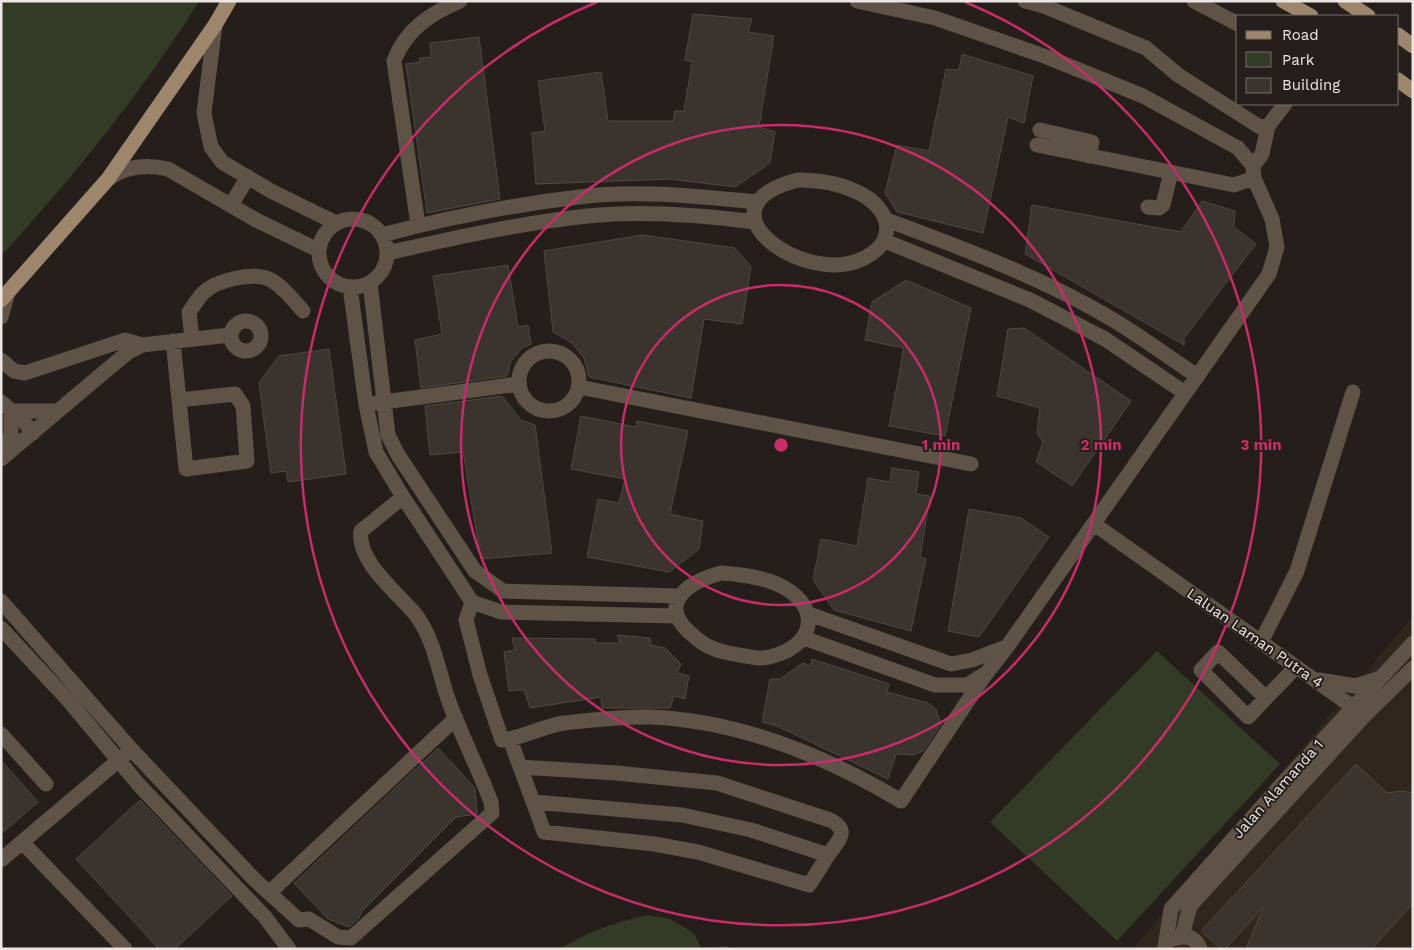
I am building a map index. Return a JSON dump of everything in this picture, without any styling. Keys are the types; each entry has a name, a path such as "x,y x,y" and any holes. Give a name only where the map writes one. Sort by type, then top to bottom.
{"main road":[{"path":"5,296 108,179 215,25 229,1"},
{"path":"1283,1 1309,15"},
{"path":"1344,1 1366,15"},
{"path":"1399,81 1413,91"}],"street":[{"path":"418,225 394,61 400,45 424,19 460,1"},
{"path":"472,602 466,620 480,675 502,740 562,724 650,717 722,725 782,743 849,773 901,801 985,675 1007,647 1270,274 1277,247 1272,219 1253,172 1232,144 1143,96 1047,57 935,18 857,1"},
{"path":"1025,1 1044,6 1146,48 1186,80 1260,127 1268,126"},
{"path":"1194,1 1236,23"},
{"path":"215,25 204,113 208,140 222,162 336,223"},
{"path":"1038,137 1092,142 1089,156 1234,185 1253,172 1262,154 1268,126 1284,105"},
{"path":"108,179 127,168 154,166 168,169 318,250"},
{"path":"1148,208 1159,208 1162,205 1171,172"},
{"path":"232,205 248,177"},
{"path":"887,220 888,231 885,241 874,253 844,265 832,265 785,253 763,235 755,222 754,212 757,202 769,191 783,184 798,180 811,180 856,191 878,209 887,220 958,247 1039,282 1114,321 1197,376"},
{"path":"382,235 478,212 588,196 670,194 757,202"},
{"path":"387,253 484,231 590,215 672,214 755,222"},
{"path":"353,219 369,223 382,235 387,253 385,265 379,275 370,283 350,287 333,281 322,268 318,250 324,234 336,223 353,219"},
{"path":"885,241 1030,300 1105,339 1185,393"},
{"path":"192,339 190,312 203,292 224,282 245,276 268,279 286,292 303,311"},
{"path":"370,283 388,435 475,571 503,591 680,596"},
{"path":"350,287 366,405 376,452 403,497 472,602 501,612 677,616"},
{"path":"1,317 5,296"},
{"path":"3,457 127,353 142,345 230,335"},
{"path":"1,360 14,371 25,373 125,340 142,345"},
{"path":"173,341 186,469 247,461 243,406 235,394 179,400"},
{"path":"544,350 561,352 573,361 579,378 579,387 572,400 565,407 550,412 533,407 523,398 518,384 520,368 530,356 544,350"},
{"path":"366,405 518,384"},
{"path":"579,387 971,464"},
{"path":"1262,642 1297,572 1353,392"},
{"path":"6,407 56,411"},
{"path":"6,407 33,433"},
{"path":"3,457 11,433 6,407"},
{"path":"376,452 392,443"},
{"path":"1,602 131,749 269,893 299,920 309,919 338,937 351,938 492,813 492,802 456,718 436,656 416,616 390,588 362,547 360,540 361,531 403,497"},
{"name":"Laluan Laman Putra 4","path":"1094,524 1359,711"},
{"path":"459,581 475,571"},
{"path":"721,573 734,574 778,584 801,602 809,614 810,624 804,638 796,646 783,654 767,658 754,658 708,647 690,633 677,616 676,606 680,596 691,584 705,577 721,573"},
{"path":"809,614 951,664 972,660 1007,647"},
{"path":"1,628 69,701 139,785 265,917 290,949"},
{"path":"804,638 936,685 967,685 985,675"},
{"path":"881,666 890,643"},
{"name":"Jalan Alamanda 1","path":"1165,948 1172,939 1182,936 1190,906 1359,711 1379,679 1413,643"},
{"path":"1266,698 1296,667"},
{"name":"Jalan Alamanda 1","path":"1165,948 1171,909 1359,711 1413,668"},
{"path":"1311,678 1355,686 1379,679"},
{"path":"269,893 456,718"},
{"path":"1,734 46,784"},
{"path":"510,739 520,767 534,802 544,832 654,844 698,852 809,885 828,854 840,839 841,829 838,824 716,783 616,773 520,767"},
{"path":"1,860 119,762 131,749"},
{"path":"534,802 682,815 751,830 828,854"},
{"path":"22,842 124,949"},
{"path":"1182,936 1191,938 1200,949"}],"shaded area":[{"path":"1413,616 1413,949 1133,949"}],"green space":[{"path":"1,1 199,1 131,101 55,195 1,256"},
{"path":"1157,651 1280,764 1117,941 990,822"},
{"path":"648,915 670,919 694,933 701,948 727,946 733,949 559,949 602,928"}],"building":[{"path":"693,14 752,19 748,32 774,36 759,127 775,132 770,163 735,187 670,179 536,184 532,133 545,131 538,81 601,72 608,121 673,121 675,111 684,111 692,62 685,60"},
{"path":"479,37 500,199 427,213 406,64 420,62 420,58 431,57 430,43"},
{"path":"962,54 1033,76 1024,123 1008,117 983,233 897,212 885,193 897,145 929,151 946,69 959,70"},
{"path":"1202,201 1235,211 1234,227 1256,244 1184,338 1184,345 1025,254 1032,205 1181,232"},
{"path":"642,235 735,248 751,267 742,324 704,319 691,398 589,377 584,358 572,343 553,332 544,251"},
{"path":"508,265 518,327 528,325 531,344 522,348 511,361 507,376 421,388 415,340 442,334 433,276"},
{"path":"906,280 971,308 945,436 889,426 904,348 865,340 872,302"},
{"path":"1024,328 1131,401 1072,486 1036,462 1043,442 1037,433 1040,408 997,396 1008,329"},
{"path":"329,349 346,474 288,482 286,471 271,473 259,383 279,356"},
{"path":"502,396 521,420 535,425 552,553 481,559 463,452 430,455 425,406"},
{"path":"581,416 636,427 637,421 688,431 670,514 703,521 699,549 669,572 587,557 598,499 619,503 625,479 571,469"},
{"path":"892,468 919,472 916,494 930,496 920,557 926,559 911,631 834,610 813,580 821,539 857,546 868,478 890,482"},
{"path":"969,509 1021,518 1049,537 979,637 948,631"},
{"path":"617,635 650,638 651,645 665,648 681,664 677,673 689,676 685,699 674,696 670,708 602,708 601,697 530,708 524,690 509,691 504,652 515,650 512,638 595,639 596,643 620,643"},
{"path":"812,659 889,684 887,692 928,703 936,709 941,724 923,751 914,755 896,754 888,779 777,726 762,722 770,679 780,679 803,663 810,666"},
{"path":"438,748 475,788 477,814 456,817 361,912 359,918 349,927 328,919 294,883"},
{"path":"1,760 38,802 1,834"},
{"path":"1356,764 1387,793 1402,791 1413,793 1413,903 1372,949 1246,949 1263,908 1225,949 1221,949 1201,931"},
{"path":"140,800 232,896 175,949 159,949 76,859"}]}
